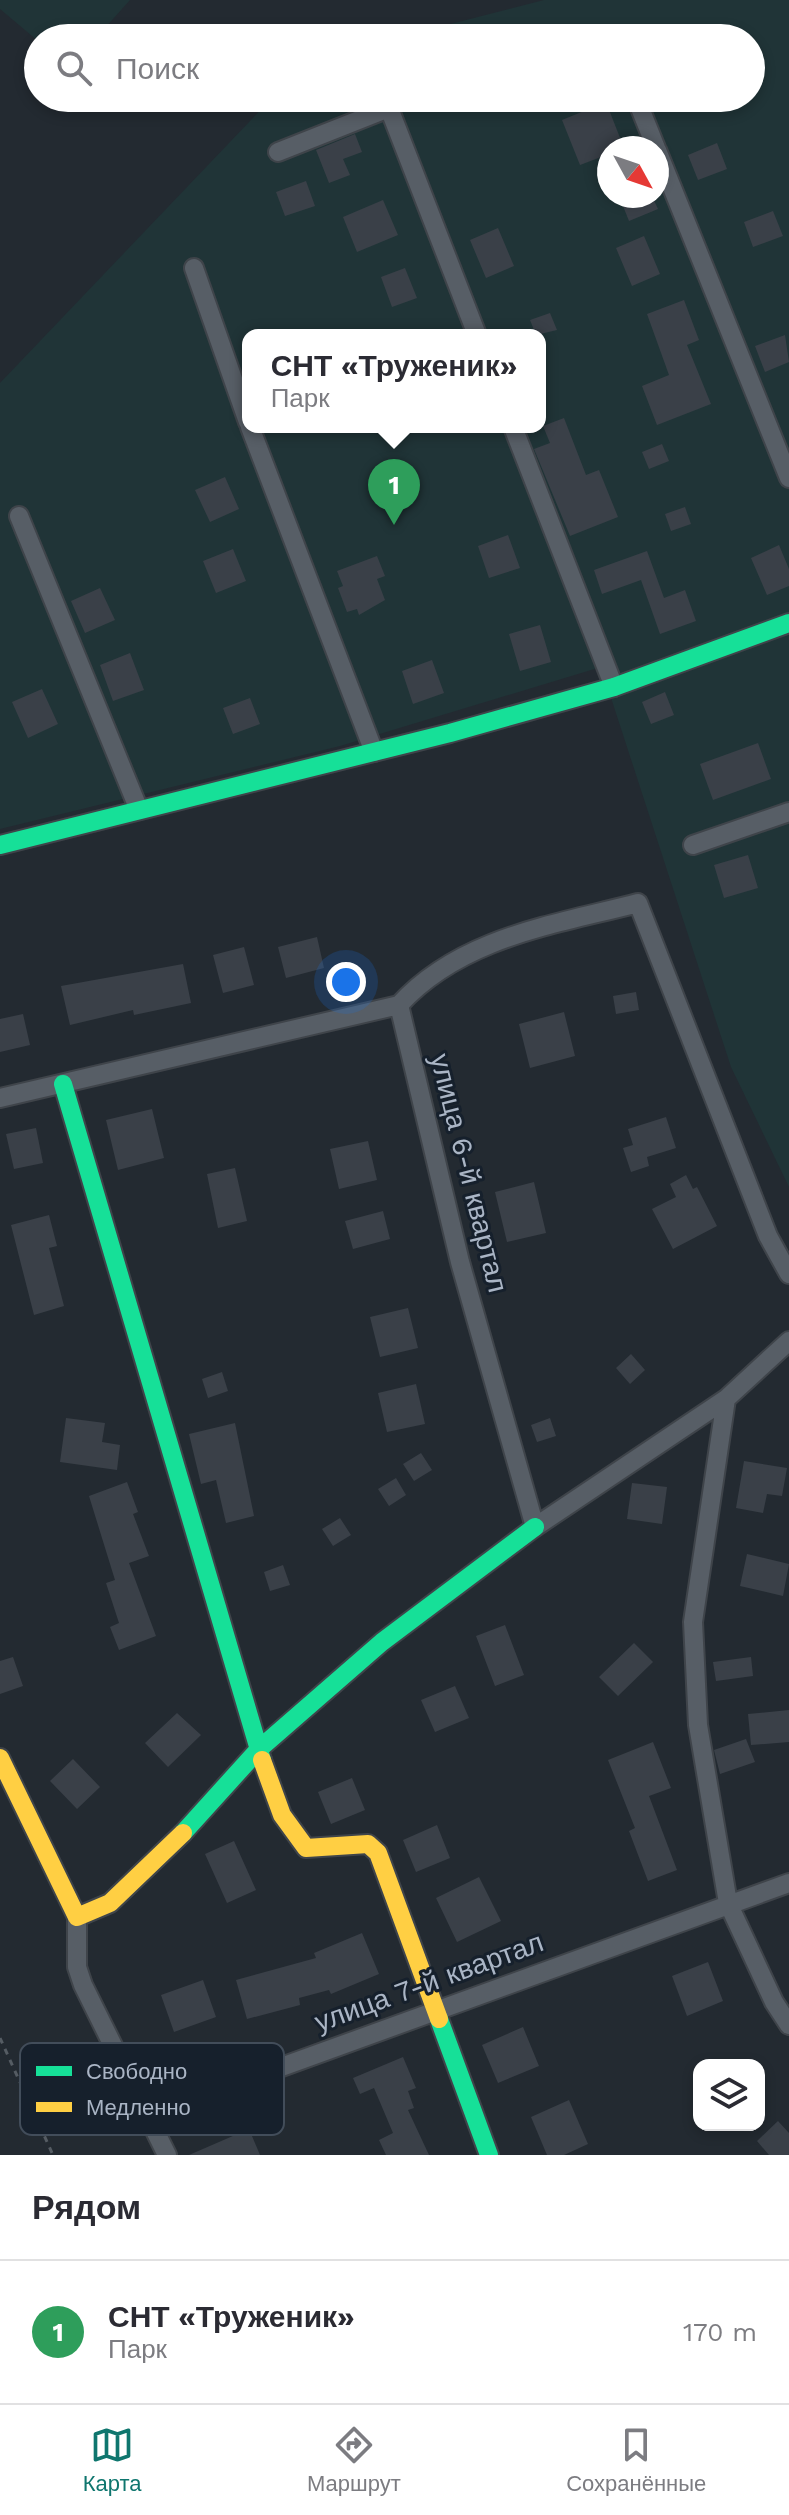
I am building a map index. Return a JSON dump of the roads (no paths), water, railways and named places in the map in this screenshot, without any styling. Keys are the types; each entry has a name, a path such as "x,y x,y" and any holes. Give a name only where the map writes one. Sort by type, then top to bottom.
{"street":[{"path":"278,152 379,112"},
{"path":"391,112 475,329"},
{"path":"642,112 652,136"},
{"path":"669,179 789,478"},
{"path":"194,268 242,404"},
{"path":"252,433 374,752"},
{"path":"515,433 614,687"},
{"path":"19,516 139,810"},
{"path":"0,845 267,776 374,752 614,687 789,623"},
{"path":"693,845 789,812"},
{"path":"0,1098 399,1005 464,953 496,940 638,903 757,1208 789,1274"},
{"name":"улица 6-й квартал","path":"399,1005 460,1262 535,1527"},
{"path":"63,1084 258,1750 294,1837 306,1848 368,1844 378,1853 489,2155"},
{"path":"77,1917 110,1903 168,1849 258,1750 382,1642 535,1527 726,1399 789,1341"},
{"path":"726,1399 693,1622 698,1725 728,1903 774,2002 789,2025"},
{"path":"0,1758 77,1917 77,1967 112,2043"},
{"name":"улица 7-й квартал","path":"284,2065 789,1883"},
{"path":"158,2135 167,2155"}],"place":[{"name":"СНТ «Труженик»","path":"394,525"}]}
